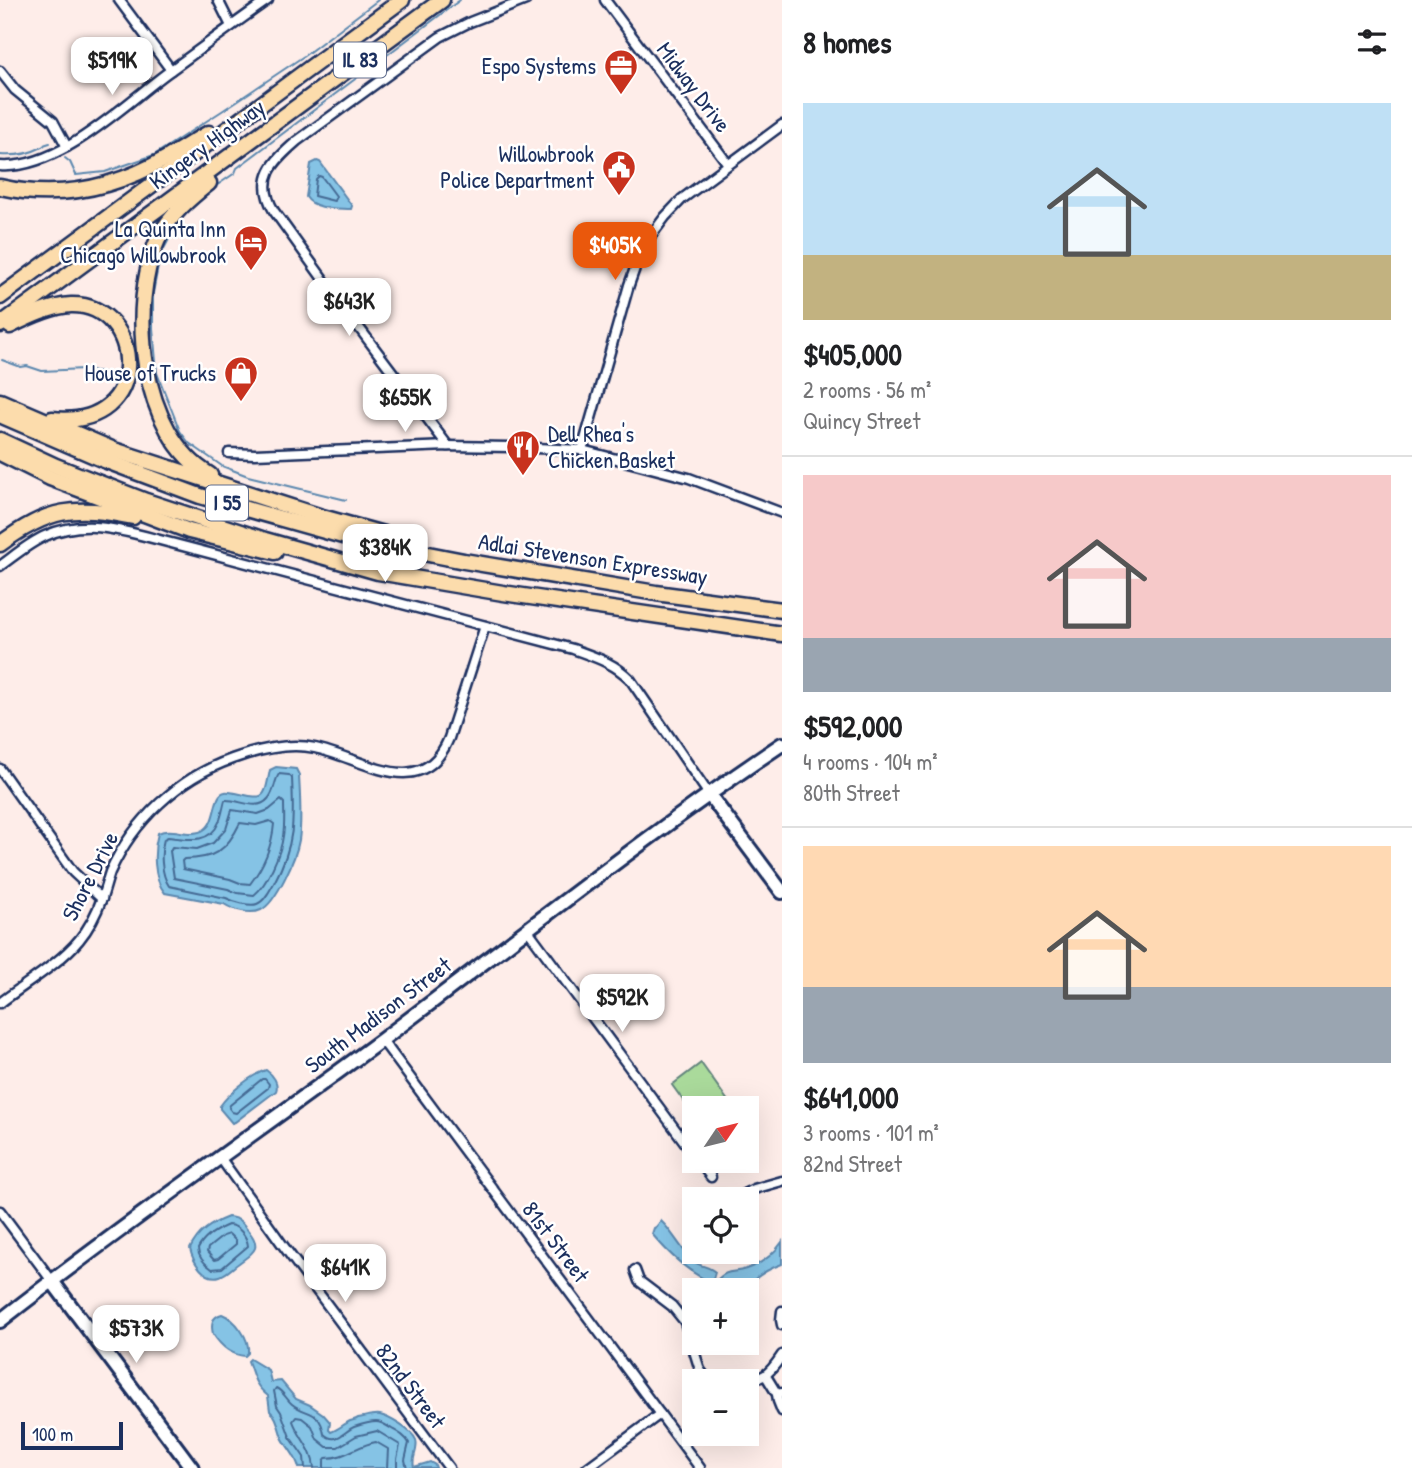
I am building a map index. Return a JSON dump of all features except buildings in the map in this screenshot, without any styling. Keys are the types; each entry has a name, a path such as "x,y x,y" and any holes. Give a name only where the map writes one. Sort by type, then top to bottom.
{"highway":[{"name":"Kingery Highway","path":"0,297 402,0"},
{"name":"Kingery Highway","path":"0,326 442,0"},
{"path":"0,187 47,193 88,190 113,183 165,159 265,101"},
{"path":"229,486 198,469 171,437 158,411 145,355 146,284 155,248 168,222 191,197 233,165 279,120"},
{"path":"0,332 19,321 52,309 72,305 85,307 106,317 113,324 120,334 128,363 126,377 115,400 92,416 68,421 2,407"},
{"path":"2,407 114,450 322,517 442,549 464,561"},
{"name":"Adlai Stevenson Expressway","path":"2,407 104,460 200,496 357,540 656,593 782,610"},
{"name":"Adlai Stevenson Expressway","path":"0,440 56,466 146,501 265,540 378,572 782,634"},
{"path":"0,453 50,478 189,531"},
{"path":"0,544 18,531 48,516 84,509 103,511 325,565 378,572"}],"street":[{"path":"119,0 171,70"},
{"path":"218,0 231,26"},
{"path":"0,166 44,159 79,140 268,0"},
{"path":"449,446 274,211 266,190 267,175 276,159 297,141 440,37 526,0"},
{"name":"Midway Drive","path":"605,0 728,164"},
{"path":"0,71 15,90 53,121 66,147"},
{"path":"582,450 629,285 639,257 657,227 690,192 782,125"},
{"path":"229,453 449,446 582,450 689,478 782,513"},
{"path":"0,566 43,537 76,527 96,526 156,539 573,649 608,662 620,669 629,679 708,793 782,892"},
{"name":"Shore Drive","path":"0,1003 71,949 84,933 102,899 109,874 118,856 152,811 187,781 229,760 280,747 314,747 395,774 415,773 429,766 442,753 449,738 485,626"},
{"name":"South Madison Street","path":"0,1321 219,1156 382,1040 708,793 782,744"},
{"path":"0,769 72,872 102,899"},
{"path":"527,929 682,1138"},
{"name":"81st Street","path":"382,1040 700,1468"},
{"name":"82nd Street","path":"219,1156 449,1468"},
{"path":"707,1173 710,1177"},
{"path":"759,1188 782,1181"},
{"path":"0,1211 192,1468"},
{"path":"635,1269 639,1281 672,1306 685,1322 700,1369"},
{"path":"782,1311 782,1325"},
{"path":"759,1378 774,1369 782,1355"},
{"path":"766,1376 780,1394 778,1401 782,1411"},
{"path":"587,1468 660,1414"}],"green space":[{"path":"701,1063 724,1096 682,1096 682,1099 672,1085"}],"water":[{"path":"317,161 352,206 351,209 320,206 306,197 311,164"},
{"path":"276,767 296,769 299,775 300,832 290,868 267,906 261,910 247,912 224,904 165,893 158,880 155,864 158,833 200,832 212,820 221,794 227,792 262,795 270,770"},
{"path":"266,1070 275,1079 276,1091 232,1123 220,1106 241,1085"},
{"path":"228,1217 242,1223 254,1239 255,1248 225,1274 209,1276 197,1265 190,1249 205,1229"},
{"path":"661,1221 682,1247 682,1264 652,1234"},
{"path":"782,1242 782,1264 757,1278 719,1278 759,1264"},
{"path":"682,1264 697,1264 715,1272 713,1278 703,1278"},
{"path":"222,1314 244,1335 248,1347 245,1356 226,1349 213,1334 213,1322"},
{"path":"250,1359 268,1370 271,1382 281,1381 296,1399 323,1414 330,1422 331,1432 358,1418 384,1416 414,1436 417,1444 414,1467 430,1462 436,1468 299,1468 282,1437 275,1416 270,1411 268,1396 255,1380 248,1361"}],"waterway":[{"path":"65,158 76,175 105,172 154,155 304,56 378,0"},
{"path":"213,188 460,0"},
{"path":"0,155 25,154 50,143"},
{"path":"181,217 160,256 153,293 157,373 180,431 189,443 222,466 248,476 346,500"},
{"path":"2,360 42,371 84,369 114,374"}],"place":[{"name":"Espo Systems","path":"621,96"},
{"name":"Willowbrook Police Department","path":"619,197"},
{"name":"La Quinta Inn Chicago Willowbrook","path":"251,272"},
{"name":"House of Trucks","path":"241,403"},
{"name":"Dell Rhea's Chicken Basket","path":"523,477"}]}
